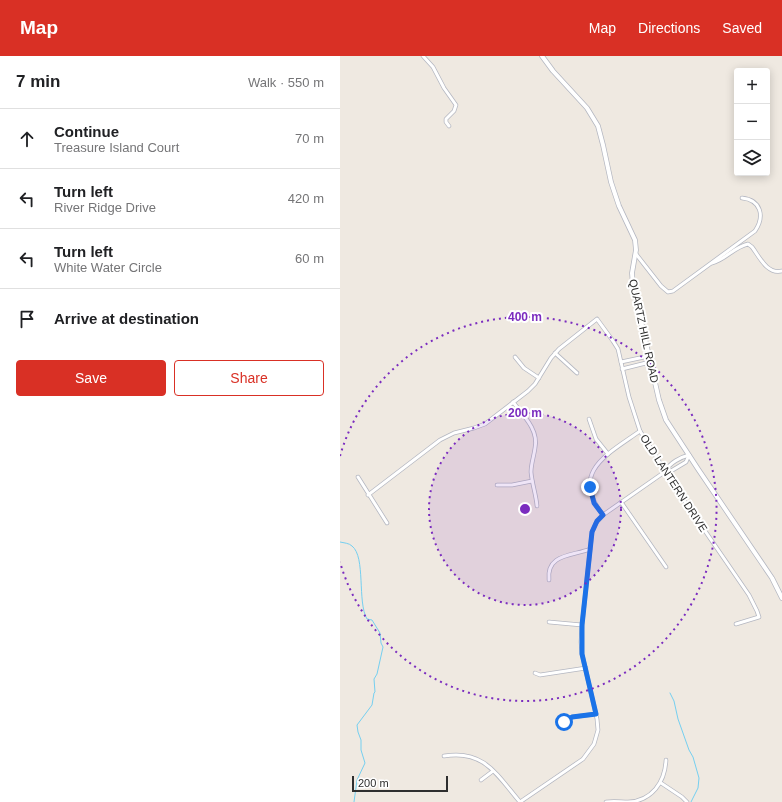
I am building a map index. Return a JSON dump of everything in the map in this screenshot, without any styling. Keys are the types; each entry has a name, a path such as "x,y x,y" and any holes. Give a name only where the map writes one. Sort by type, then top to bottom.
{"street":[{"path":"423,56 433,67 444,88 456,105 454,111 446,119 449,126"},
{"name":"QUARTZ HILL ROAD","path":"542,56 553,71 587,108 595,120 601,134 611,182 636,247 632,273 633,286 650,362 664,415 674,433 772,578 782,598"},
{"path":"636,254 661,286 669,293 673,291 752,234 758,227 761,216 758,208 752,200 742,198"},
{"path":"710,264 721,260 748,244 752,246 770,270 778,272 782,271"},
{"name":"OLD LANTERN DRIVE","path":"555,353 597,319 615,343 640,431 679,493 749,596 757,611 759,617 736,624"},
{"path":"368,496 440,440 454,433 485,424 531,388 555,353 578,373"},
{"path":"621,362 649,356"},
{"path":"515,357 524,368 539,378"},
{"path":"622,369 650,362"},
{"path":"513,402 532,428 536,438 531,467 537,506"},
{"path":"589,419 596,439 608,454"},
{"path":"603,515 594,503 590,487 591,478 596,466 608,454 640,431"},
{"path":"444,756 456,754 471,756 484,762 520,802 586,756 597,735 598,722 582,648 582,625 593,529 597,521 603,515 666,471 667,467 683,456 689,455"},
{"path":"666,471 671,471 686,462 689,455"},
{"path":"358,477 368,496 387,523"},
{"path":"498,485 512,485 532,481"},
{"path":"621,502 666,568"},
{"path":"549,580 550,570 558,560 570,554 582,553 590,549"},
{"path":"549,622 582,625"},
{"path":"535,673 540,675 586,668"},
{"path":"564,722 572,717 596,714"},
{"path":"606,802 628,802 643,798 650,794 661,784 666,760"},
{"path":"481,780 493,771"},
{"path":"661,784 682,797 687,802"}],"waterway":[{"path":"340,542 351,545 356,552 359,560 364,611 367,619 372,620 380,633 383,647 377,674 374,679 375,692 372,705 357,725 361,740 361,750 365,763 357,780 354,802"},
{"path":"670,693 674,701 678,719 693,757 699,778 698,788 691,802"}],"route":[{"path":"564,722 572,717 596,714 582,654 582,625 592,532 597,521 603,515 594,503 590,493 590,487"}]}
